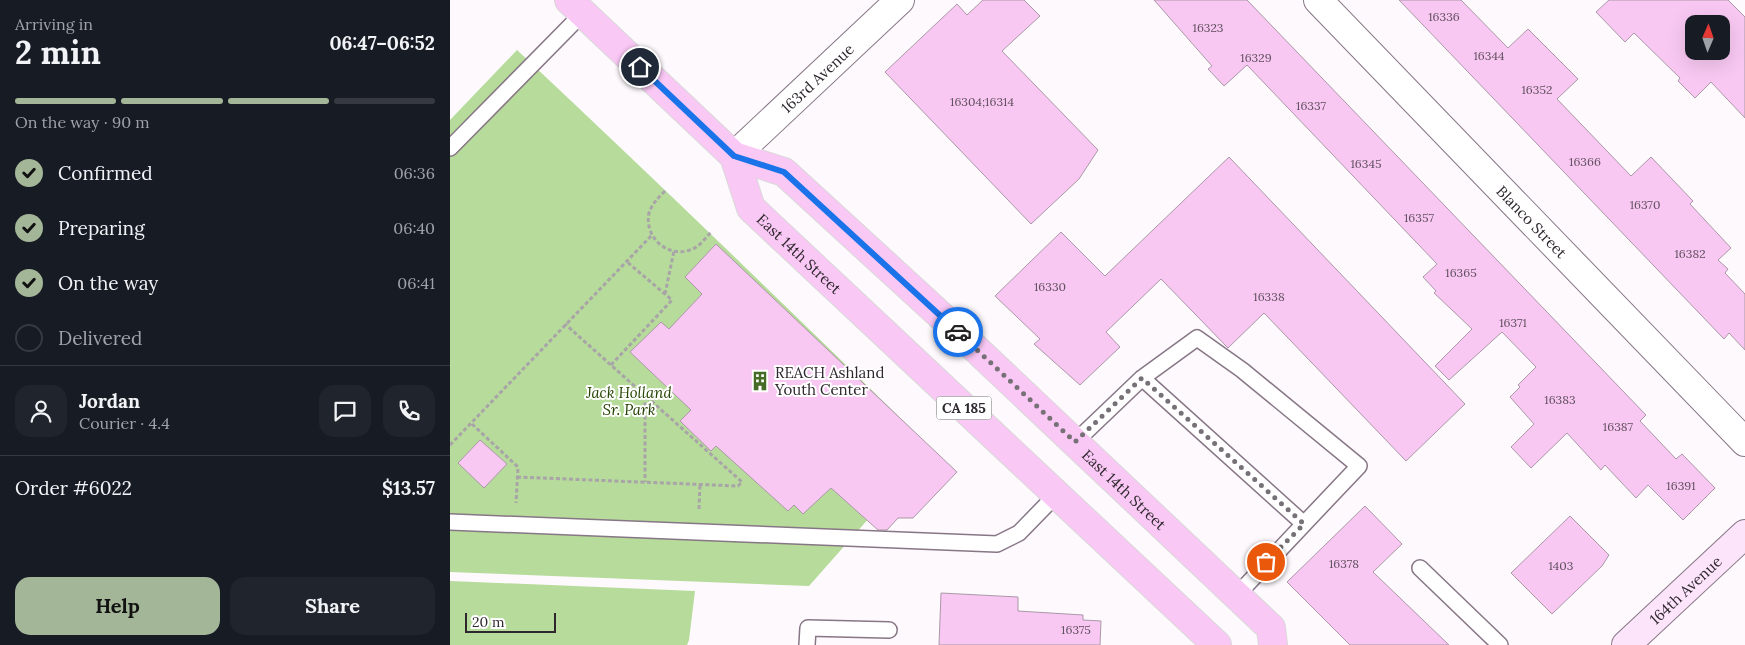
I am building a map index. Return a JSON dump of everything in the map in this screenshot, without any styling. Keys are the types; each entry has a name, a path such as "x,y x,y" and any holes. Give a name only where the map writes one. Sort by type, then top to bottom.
{"main road":[{"name":"East 14th Street","path":"576,6 734,156 784,172 1075,442 1271,628 1273,645"},
{"name":"East 14th Street","path":"734,156 751,208 1217,645"}],"street":[{"name":"163rd Avenue","path":"734,156 900,0"},
{"name":"Blanco Street","path":"1318,0 1745,442"},
{"name":"164th Avenue","path":"1626,645 1745,534"}],"lane":[{"path":"450,148 576,6"},
{"path":"1075,442 1142,378 1196,338 1242,370 1359,466 1236,595"},
{"path":"1142,378 1304,524"},
{"path":"450,522 997,544 1019,533 1057,494"},
{"path":"1420,568 1500,645"},
{"path":"807,645 808,628 889,630"}],"path":[{"path":"665,192 653,204 648,221 652,235 658,243 674,251 690,250 696,247 711,232"},
{"path":"450,445 652,235"},
{"path":"666,294 674,251"},
{"path":"611,365 672,300 626,261"},
{"path":"517,477 738,486 742,482 565,324"},
{"path":"645,395 645,482"},
{"path":"472,424 518,467 515,525"}],"green space":[{"name":"Jack Holland Sr. Park","path":"517,50 931,448 809,586 450,572 450,120"},
{"path":"450,581 695,591 689,640 687,645 450,645"}],"building":[{"path":"983,0 1024,0 1040,16 1002,51 1098,150 1079,179 1031,224 885,72 957,4 967,15"},
{"path":"1154,0 1247,0 1646,415 1640,421 1676,459 1682,454 1715,488 1683,520 1648,485 1636,498 1605,465 1601,470 1567,433 1531,468 1511,447 1534,424 1510,397 1520,387 1518,385 1536,367 1502,332 1449,380 1435,366 1472,329 1434,293 1436,291 1423,277 1437,264 1247,65 1224,86 1208,69 1212,66"},
{"path":"1399,0 1461,0 1508,48 1528,29 1578,79 1557,99 1631,176 1651,157 1693,201 1690,204 1731,248 1718,260 1728,269 1725,273 1745,294 1745,350 1729,333 1724,339"},
{"path":"1609,0 1728,0 1745,17 1745,118 1711,82 1695,98 1678,81 1680,78 1634,33 1625,42 1596,12"},
{"path":"1229,157 1465,404 1406,461 1264,313 1228,348 1161,279 1106,332 1120,347 1080,385 1034,344 1040,339 995,296 1061,232 1105,276"},
{"name":"REACH Ashland Youth Center","path":"716,244 957,472 913,518 898,518 887,530 878,530 831,488 803,514 794,505 788,511 716,446 711,451 680,421 691,410 630,352 661,322 669,329 702,294 685,277"},
{"path":"480,440 507,464 484,488 458,463"},
{"path":"1365,506 1402,544 1373,572 1449,645 1350,645 1287,582"},
{"path":"1570,516 1609,555 1602,566 1552,614 1511,573"},
{"path":"941,593 1018,597 1018,611 1083,615 1083,620 1101,621 1100,645 939,645"}],"way so far":[{"path":"958,332 1075,442 1142,378 1304,524 1266,562"}],"place":[{"name":"REACH Ashland Youth Center","path":"760,381"}],"route":[{"path":"640,67 734,156 784,172 958,332"}]}
